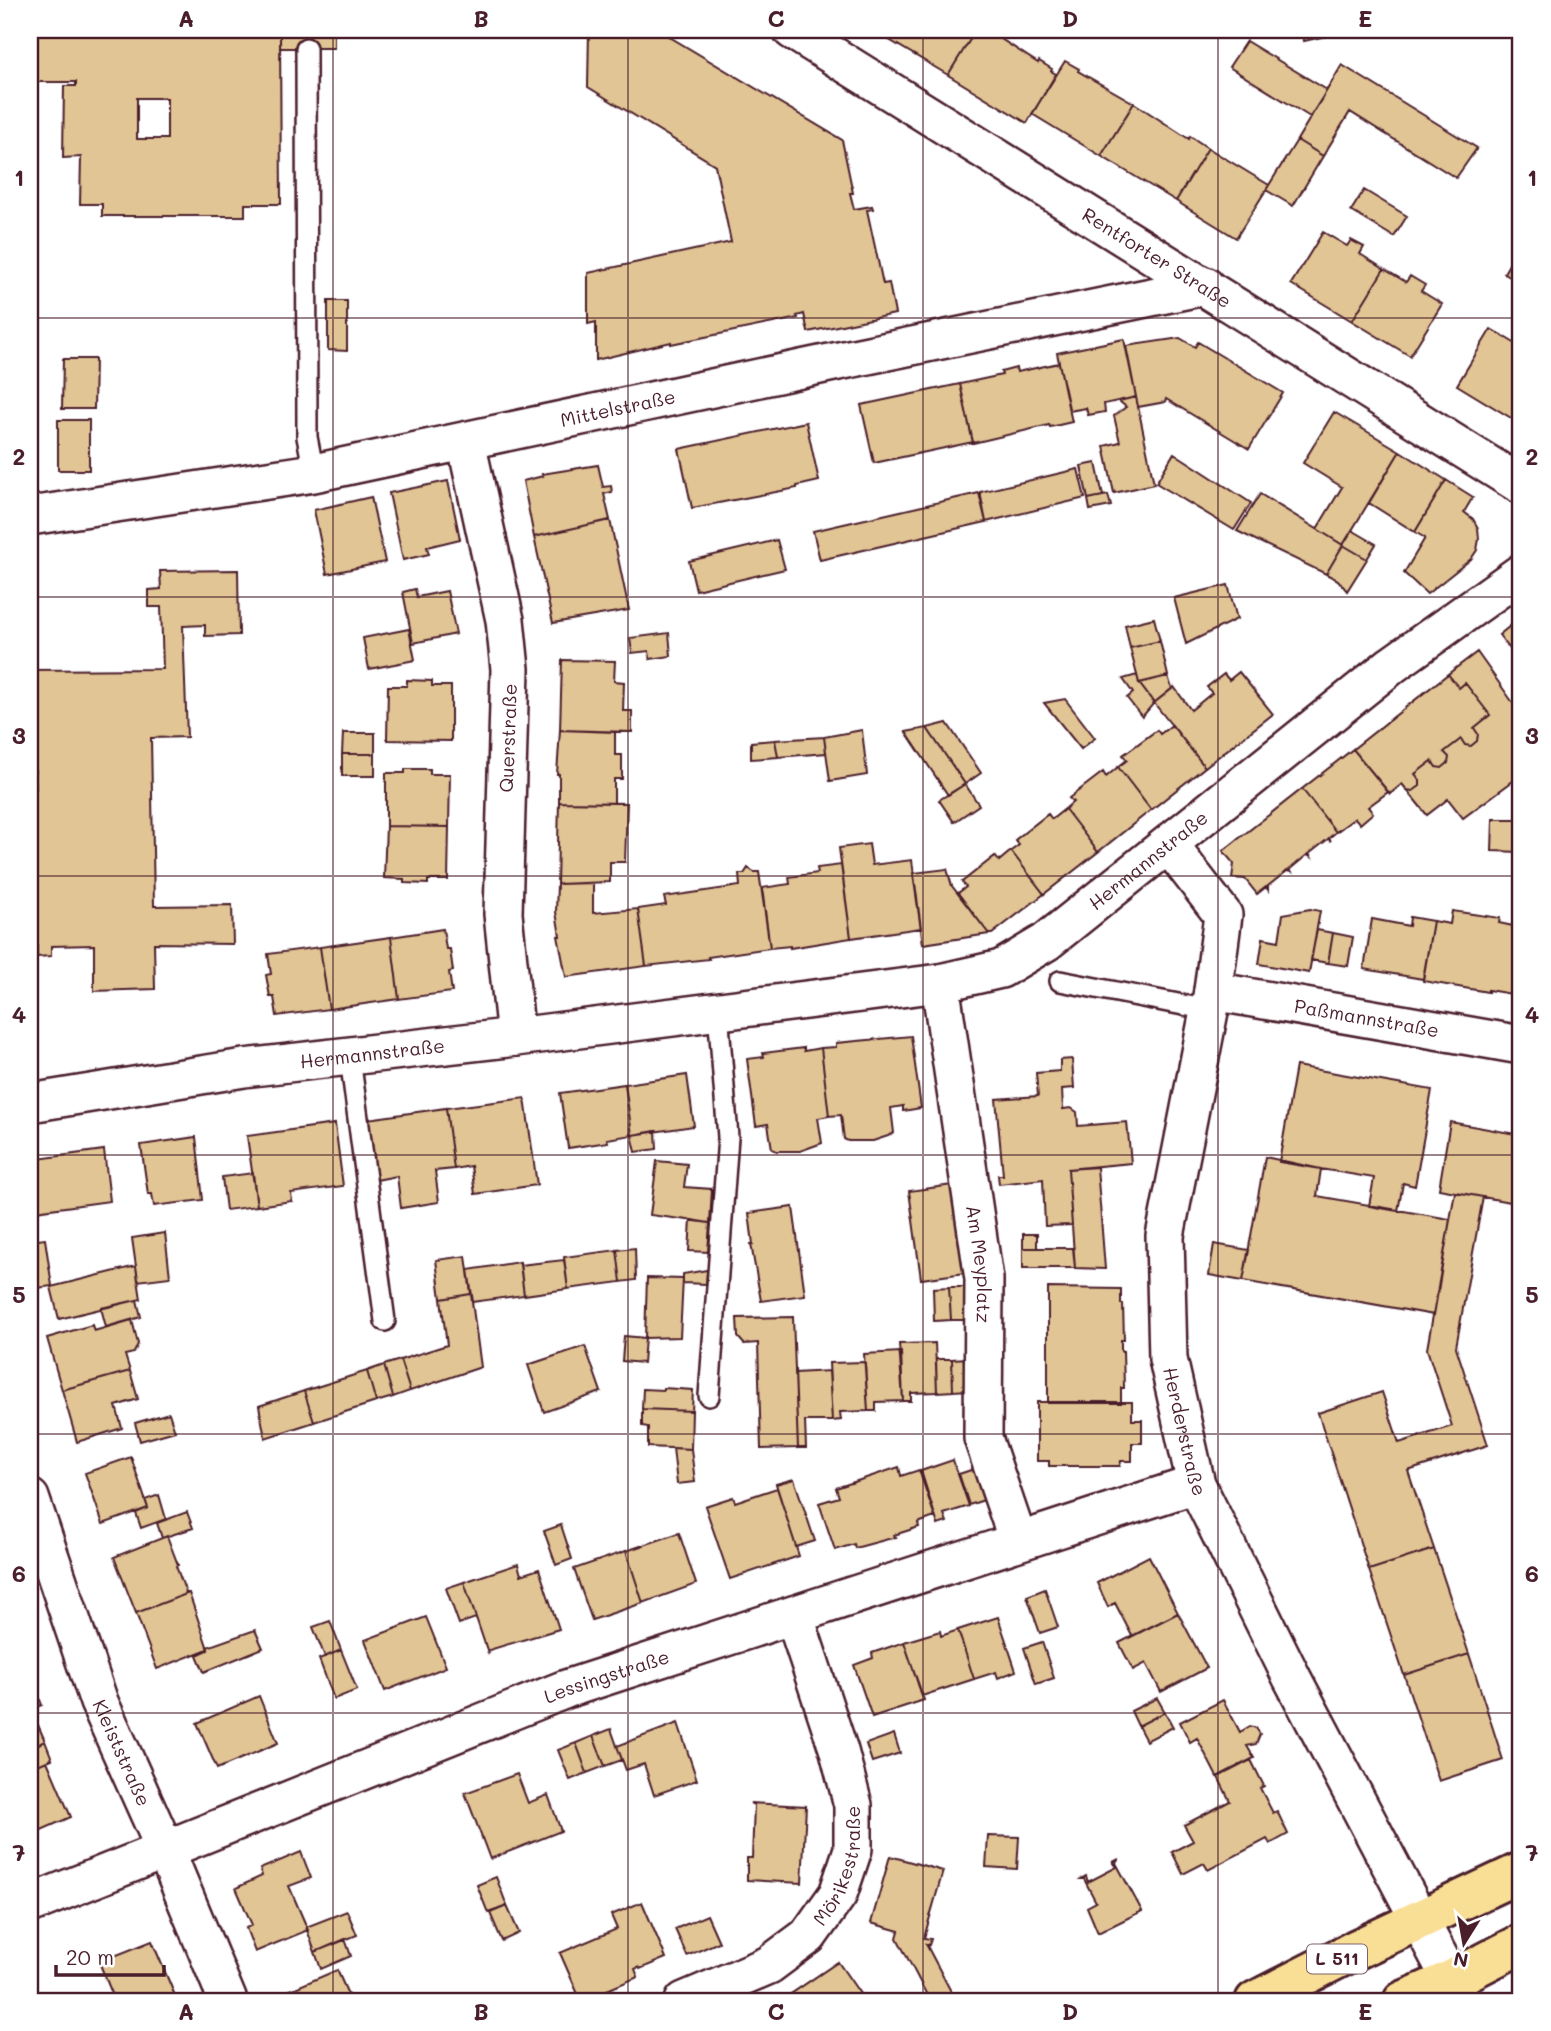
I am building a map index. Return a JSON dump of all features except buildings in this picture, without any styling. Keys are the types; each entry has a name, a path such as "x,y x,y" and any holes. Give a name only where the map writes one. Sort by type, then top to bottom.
{"main road":[{"name":"L 511","path":"1255,2001 1521,1872"},
{"path":"1403,2001 1463,1991 1521,1944"}],"street":[{"name":"Rentforter Straße","path":"792,30 1521,485"},
{"name":"Mittelstraße","path":"30,516 314,473 1205,286"},
{"name":"Querstraße","path":"466,442 505,620 510,669 503,914 516,1037"},
{"name":"Hermannstraße","path":"30,1103 244,1069 940,983 1001,969 1046,942 1392,666 1521,573"},
{"name":"Herderstraße","path":"1169,845 1223,915 1211,1000 1165,1236 1168,1359 1196,1484 1292,1678 1420,1919 1463,1991"},
{"name":"Am Meyplatz","path":"940,983 984,1279 983,1438 1018,1541"},
{"name":"Paßmannstraße","path":"1211,1000 1521,1045"},
{"name":"Lessingstraße","path":"30,1904 565,1689 1196,1484"},
{"name":"Kleiststraße","path":"30,1498 99,1702 165,1849 228,2001"},
{"name":"Mörikestraße","path":"684,2001 769,1965 808,1936 838,1894 853,1849 853,1805 839,1751 794,1615"}],"lane":[{"path":"306,48 307,437 314,473"},
{"path":"1060,981 1211,1000"},
{"path":"709,1396 728,1137 718,1011"},
{"path":"350,1058 386,1321"}]}
